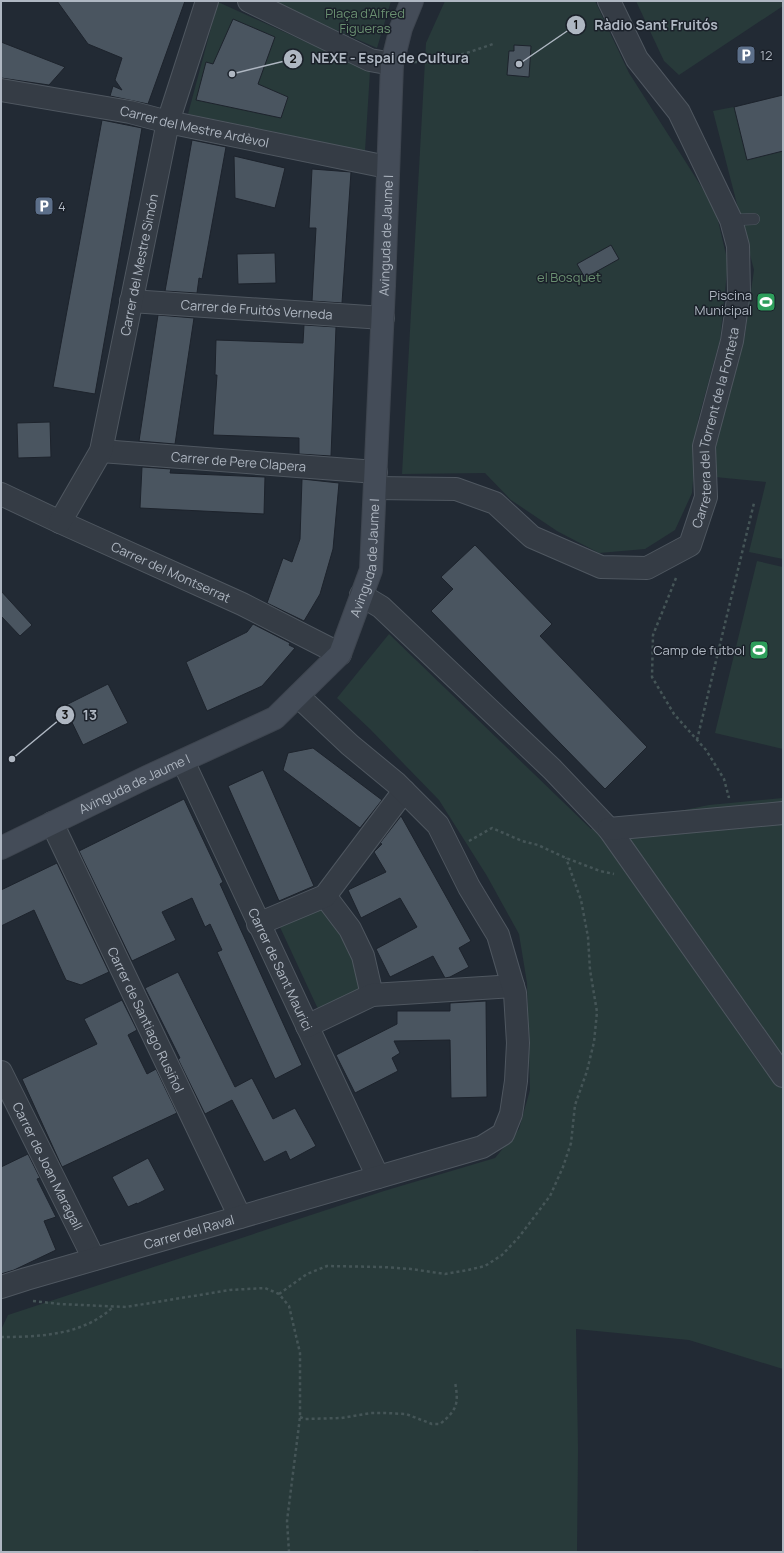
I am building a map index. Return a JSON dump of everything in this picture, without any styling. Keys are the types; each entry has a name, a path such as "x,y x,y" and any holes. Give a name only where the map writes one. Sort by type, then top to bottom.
{"street":[{"name":"Carrer del Mestre Simón","path":"60,522 101,451 168,122 207,1"},
{"path":"249,1 370,60 392,64"},
{"name":"Avinguda de Jaume I","path":"1,848 275,718 340,654 371,570 383,318 387,167 392,64 401,28 412,1"},
{"name":"Carretera del Torrent de la Fonteta","path":"375,480 456,489 495,503 532,537 601,567 647,568 690,545 706,497 704,446 732,341 739,292 738,246 731,220 679,112 636,59 609,1"},
{"name":"Carrer del Mestre Ardèvol","path":"1,90 130,112 168,122 387,167"},
{"name":"Carrer de Fruitós Verneda","path":"131,301 383,318"},
{"name":"Carrer de Pere Clapera","path":"101,451 375,480"},
{"name":"Carrer del Montserrat","path":"1,494 242,604 340,654"},
{"path":"361,596 380,607 450,672 552,769 609,829 783,1076"},
{"name":"Carrer del Raval","path":"2,1287 482,1147 503,1134 510,1114 516,1081 518,1043 515,992 498,935 469,887 438,825 404,792 298,696"},
{"name":"Carrer de Sant Maurici","path":"183,761 378,1178"},
{"path":"258,924 325,896 404,792"},
{"path":"609,829 783,813"},
{"name":"Carrer de Santiago Rusiñol","path":"52,823 240,1217"},
{"path":"325,896 350,929 363,956 372,995"},
{"path":"307,1026 372,995 513,986"},
{"name":"Carrer de Joan Maragall","path":"1,1072 94,1259"}],"lane":[{"path":"731,220 754,219"}],"path":[{"path":"392,64 429,62 459,56 493,44"},
{"path":"697,740 754,503"},
{"path":"679,551 681,563 680,569 653,635 652,677 674,714 706,750 724,779 735,818"},
{"path":"451,851 492,828 522,841 538,845 600,871 645,880"},
{"path":"2,1287 20,1299 60,1304 126,1307 230,1290 265,1288 279,1294 289,1306 300,1353 300,1417 287,1521 289,1552"},
{"path":"1,1337 34,1337 85,1326 104,1316 114,1306"},
{"path":"300,1417 305,1419 341,1418 371,1413 406,1414 432,1424 440,1424 456,1408 458,1395 455,1382"}],"green space":[{"name":"Plaça d'Alfred Figueras","path":"269,1 391,1 377,48"},
{"name":"el Bosquet","path":"445,1 595,1 629,73 715,208 728,263 720,340 698,420 692,493 675,530 645,549 599,553 557,531 511,500 485,473 402,474 426,43"},
{"path":"636,1 783,1 783,6 679,75 664,61"},
{"path":"218,2 370,71 365,151 188,114"},
{"name":"Piscina Municipal","path":"783,95 783,559 749,552 766,482 715,477 716,438 745,334 754,270 713,111"},
{"name":"Camp de futbol","path":"757,561 783,567 783,749 715,733"},
{"path":"389,634 591,829 709,805 783,798 783,1369 689,1340 576,1329 578,1449 577,1552 479,1552 478,1550 466,1552 1,1552 1,1330 8,1315 384,1191 495,1158 519,1129 530,1090 527,983 519,934 487,876 439,800 370,729 337,698"},
{"path":"318,906 347,941 364,990 318,1009 279,925"}],"building":[{"path":"57,1 185,1 148,104 110,96 113,86 122,90 115,80 122,58 88,44"},
{"path":"233,19 275,37 258,84 288,97 281,118 196,100 206,62 213,64"},
{"path":"1,42 65,67 49,85 1,78"},
{"path":"514,45 531,46 529,77 507,75 509,51 514,51"},
{"path":"783,95 783,151 747,160 734,107"},
{"path":"102,120 142,128 95,394 53,387"},
{"path":"192,140 226,147 202,279 199,278 197,293 165,291"},
{"path":"234,156 285,168 275,208 235,198"},
{"path":"312,169 351,172 342,303 312,301 316,228 309,228"},
{"path":"611,245 619,259 585,278 577,264"},
{"path":"275,253 276,283 238,284 237,254"},
{"path":"158,315 194,318 175,444 139,441"},
{"path":"304,325 336,327 331,456 299,454 299,438 213,435 217,375 215,375 216,340 303,343"},
{"path":"50,422 51,457 18,458 17,423"},
{"path":"142,467 171,469 170,473 265,477 264,514 140,508"},
{"path":"302,479 339,483 333,549 320,594 304,621 267,603 283,558 292,562 300,539"},
{"path":"475,545 552,624 540,636 647,747 605,789 431,611 453,589 441,577"},
{"path":"1,591 32,625 20,636 1,616"},
{"path":"253,624 290,643 289,645 295,648 262,686 207,711 186,662 247,632"},
{"path":"108,684 128,723 83,745 64,706"},
{"path":"313,748 382,800 360,828 283,770 288,753"},
{"path":"263,770 314,886 279,901 228,786"},
{"path":"184,799 223,882 220,884 302,1065 275,1079 217,952 222,950 210,924 205,927 192,898 162,912 176,940 132,961 79,851"},
{"path":"401,816 471,941 459,948 469,967 450,977 445,978 433,956 390,977 376,949 417,927 400,898 361,918 348,890 386,872 374,852 382,844 380,843"},
{"path":"57,863 109,972 81,985 66,980 34,910 1,926 1,890"},
{"path":"178,972 235,1087 252,1078 273,1119 295,1108 316,1146 290,1160 286,1151 264,1162 232,1100 205,1114 178,1059 180,1058 145,988"},
{"path":"122,1000 137,1030 128,1035 147,1074 156,1069 177,1113 62,1167 22,1079 97,1044 84,1019"},
{"path":"486,1001 487,1097 451,1098 450,1040 394,1041 400,1053 392,1058 398,1071 355,1093 336,1055 397,1024 397,1011 450,1011 450,1003"},
{"path":"28,1154 40,1178 37,1179 56,1217 44,1221 56,1250 14,1270 1,1274 1,1167"},
{"path":"148,1158 165,1190 128,1207 112,1177"}],"place":[{"name":"12","path":"746,55"},
{"name":"Ràdio Sant Fruitós","path":"519,64"},
{"name":"NEXE - Espai de Cultura","path":"232,74"},
{"name":"4","path":"44,206"},
{"name":"Piscina Municipal","path":"766,302"},
{"name":"Camp de futbol","path":"759,650"},
{"name":"13","path":"12,759"}]}
